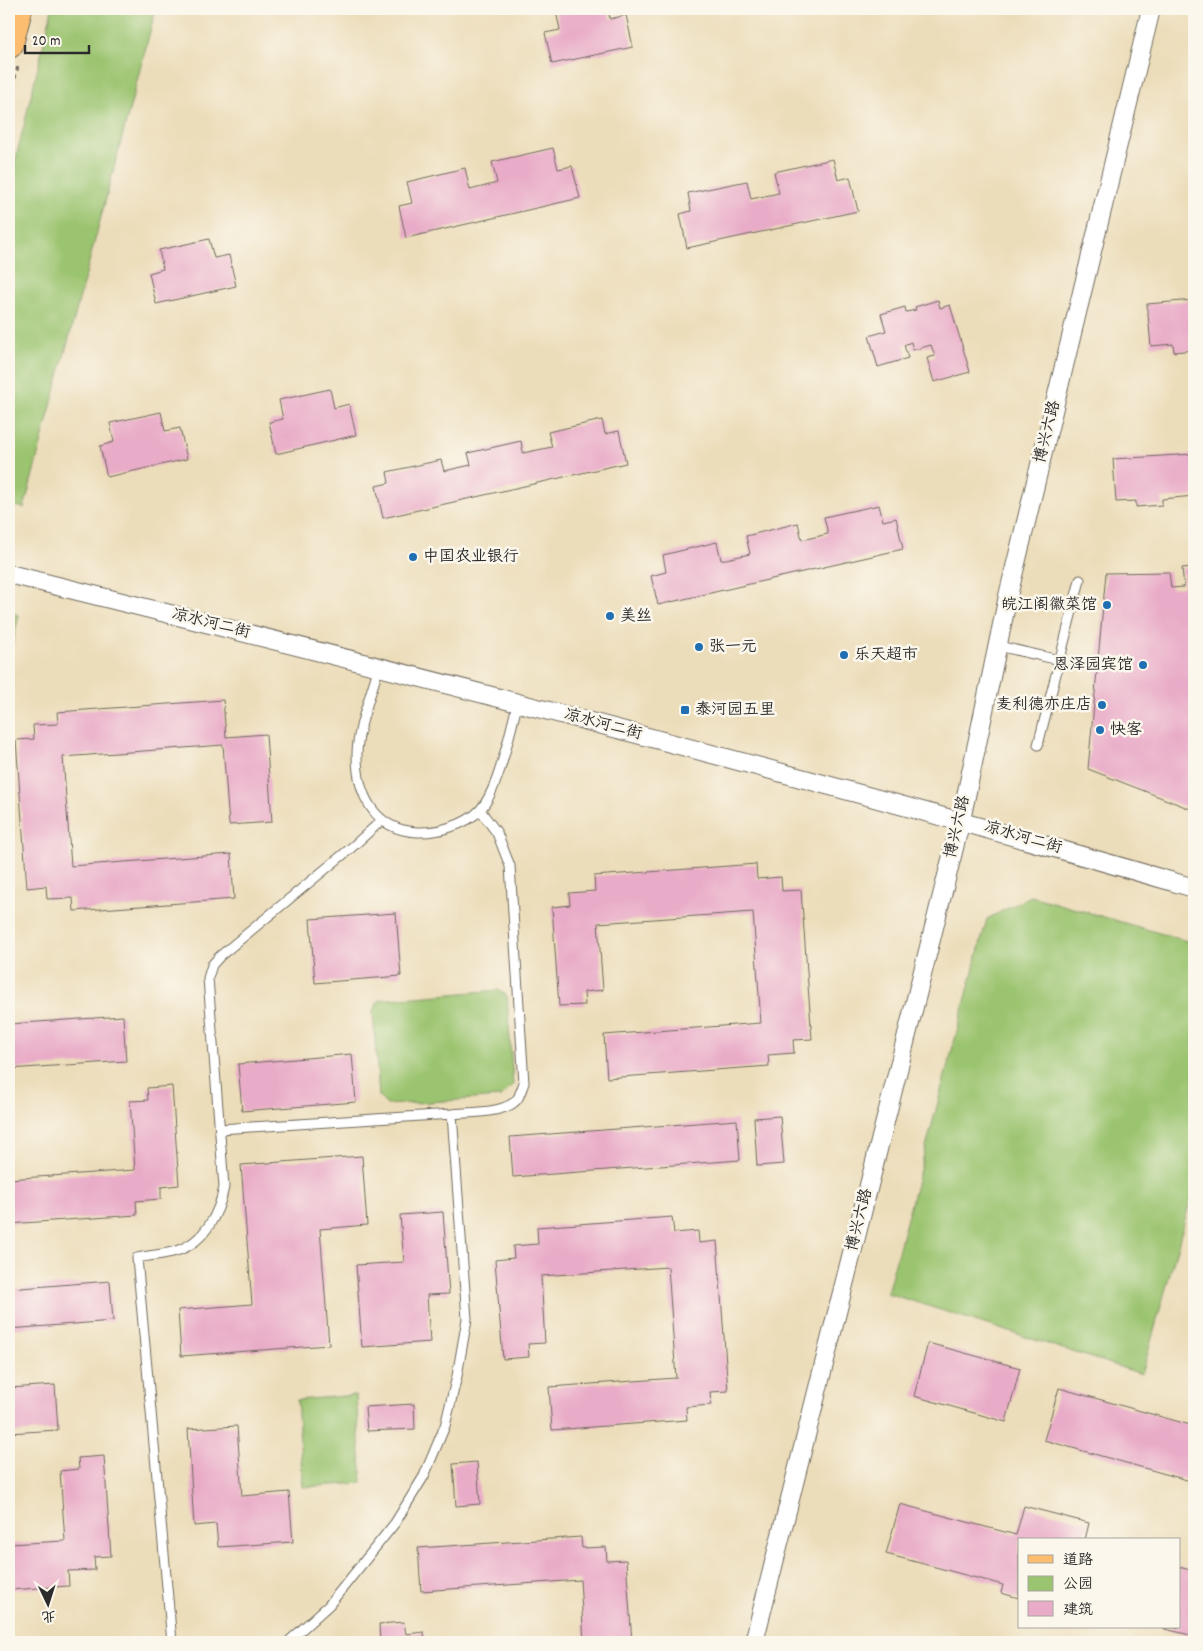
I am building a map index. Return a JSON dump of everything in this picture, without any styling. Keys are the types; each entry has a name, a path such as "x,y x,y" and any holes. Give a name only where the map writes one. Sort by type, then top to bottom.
{"main road":[{"path":"9,44 18,9"}],"street":[{"name":"博兴六路","path":"754,1642 961,820 998,646 1151,9"},
{"name":"凉水河二街","path":"9,574 518,702 961,820 1194,888"}],"lane":[{"path":"1038,745 1058,660 1080,580"},
{"path":"998,646 1058,660"},
{"path":"379,666 357,753 359,778 366,802 381,821 405,831 431,832 454,826 480,810 494,788 518,702"},
{"path":"220,1129 489,1111 507,1107 517,1099 524,1083 510,866 497,833 480,810"},
{"path":"172,1642 137,1258 176,1251 198,1239 212,1222 221,1205 224,1187 208,978 212,965 381,821"},
{"path":"288,1642 329,1605 394,1522 424,1476 445,1426 467,1319 452,1114"}],"green space":[{"path":"52,9 156,9 24,508 9,504 9,187"},
{"path":"9,612 19,615 9,658"},
{"path":"1031,896 1194,943 1194,1187 1142,1374 887,1293 987,919"},
{"path":"499,990 507,996 513,1085 501,1097 387,1105 379,1097 373,1011 379,1000"},
{"path":"356,1395 362,1483 303,1487 297,1400"}],"building":[{"path":"566,9 608,9 610,19 626,15 633,47 552,64 545,33 560,30 556,11"},
{"path":"553,148 558,169 572,166 580,198 406,238 399,206 412,203 407,182 465,168 470,190 497,183 492,162"},
{"path":"833,159 838,180 850,177 858,211 687,248 680,214 691,211 688,193 747,181 751,199 779,193 774,172"},
{"path":"209,239 214,258 229,255 236,286 156,304 149,273 163,269 159,250"},
{"path":"938,300 940,308 950,305 970,372 934,382 927,358 935,356 931,345 913,350 911,342 904,345 908,358 878,367 869,336 886,331 881,314 905,307 906,312 916,310 915,307"},
{"path":"1194,300 1194,350 1174,352 1173,344 1151,346 1147,304"},
{"path":"330,389 334,408 349,404 356,435 276,454 269,422 283,419 279,400"},
{"path":"161,412 165,431 180,428 187,459 107,477 100,446 114,442 110,423"},
{"path":"602,420 605,434 619,431 626,463 383,518 376,486 389,483 387,472 441,460 444,471 471,465 468,453 521,441 523,453 552,447 548,432"},
{"path":"1194,454 1194,496 1162,499 1162,505 1136,507 1136,501 1116,502 1113,459"},
{"path":"879,505 883,521 896,518 903,549 658,605 651,576 666,572 663,555 717,542 721,560 750,554 746,536 798,523 802,540 828,534 824,517"},
{"path":"1194,567 1194,790 1190,790 1193,810 1088,769 1106,573 1169,572 1171,588 1184,587 1182,568"},
{"path":"223,700 226,737 266,734 272,822 229,825 223,745 63,757 71,866 231,854 234,899 74,911 73,898 47,899 46,886 27,888 16,740 34,739 33,725 58,724 57,712"},
{"path":"756,864 757,879 781,877 782,891 801,890 812,1039 793,1040 794,1053 768,1055 769,1066 607,1078 604,1035 761,1023 753,912 598,923 603,990 584,992 585,1005 559,1006 552,907 570,905 569,893 595,891 594,876"},
{"path":"396,913 401,976 315,983 310,919"},
{"path":"123,1016 126,1061 9,1069 9,1024"},
{"path":"352,1054 356,1102 242,1111 238,1064"},
{"path":"172,1086 179,1185 161,1187 161,1199 136,1201 137,1215 9,1224 9,1179 135,1170 130,1101 148,1100 147,1088"},
{"path":"780,1116 784,1164 757,1166 754,1118"},
{"path":"737,1120 740,1160 513,1177 510,1137"},
{"path":"362,1156 367,1225 320,1229 329,1345 181,1356 178,1310 252,1304 241,1165"},
{"path":"443,1212 449,1294 427,1295 430,1342 362,1347 356,1265 404,1262 400,1215"},
{"path":"672,1217 674,1233 698,1231 699,1243 717,1241 728,1391 710,1392 711,1405 686,1407 687,1420 552,1430 549,1387 676,1378 668,1267 541,1276 545,1343 528,1344 529,1357 503,1359 495,1260 514,1258 513,1246 538,1244 537,1227"},
{"path":"110,1281 113,1321 9,1329 9,1289"},
{"path":"928,1343 1020,1368 1006,1422 914,1396"},
{"path":"55,1385 58,1430 9,1433 9,1388"},
{"path":"1059,1388 1194,1426 1194,1482 1044,1440"},
{"path":"414,1404 415,1429 367,1431 365,1407"},
{"path":"237,1426 242,1496 289,1492 293,1542 218,1547 216,1524 194,1526 188,1429"},
{"path":"104,1456 111,1556 94,1557 95,1570 68,1571 69,1586 9,1590 9,1544 65,1541 60,1471 79,1469 78,1458"},
{"path":"477,1462 480,1504 456,1506 453,1464"},
{"path":"900,1504 1016,1535 1024,1506 1089,1523 1085,1538 1018,1538 1018,1598 1001,1593 1003,1585 886,1554"},
{"path":"581,1537 582,1548 606,1547 607,1561 626,1560 632,1642 584,1642 580,1580 421,1591 418,1548"},
{"path":"1180,1567 1194,1571 1194,1636 1161,1628 1180,1628"},
{"path":"404,1622 406,1634 424,1632 425,1642 380,1642 379,1624"}],"place":[{"name":"中国农业银行","path":"413,557"},
{"name":"皖江阁徽菜馆","path":"1107,605"},
{"name":"美丝","path":"610,616"},
{"name":"张一元","path":"699,647"},
{"name":"乐天超市","path":"844,655"},
{"name":"恩泽园宾馆","path":"1143,665"},
{"name":"麦利德亦庄店","path":"1102,705"},
{"name":"泰河园五里","path":"685,710"},
{"name":"快客","path":"1100,730"}]}
